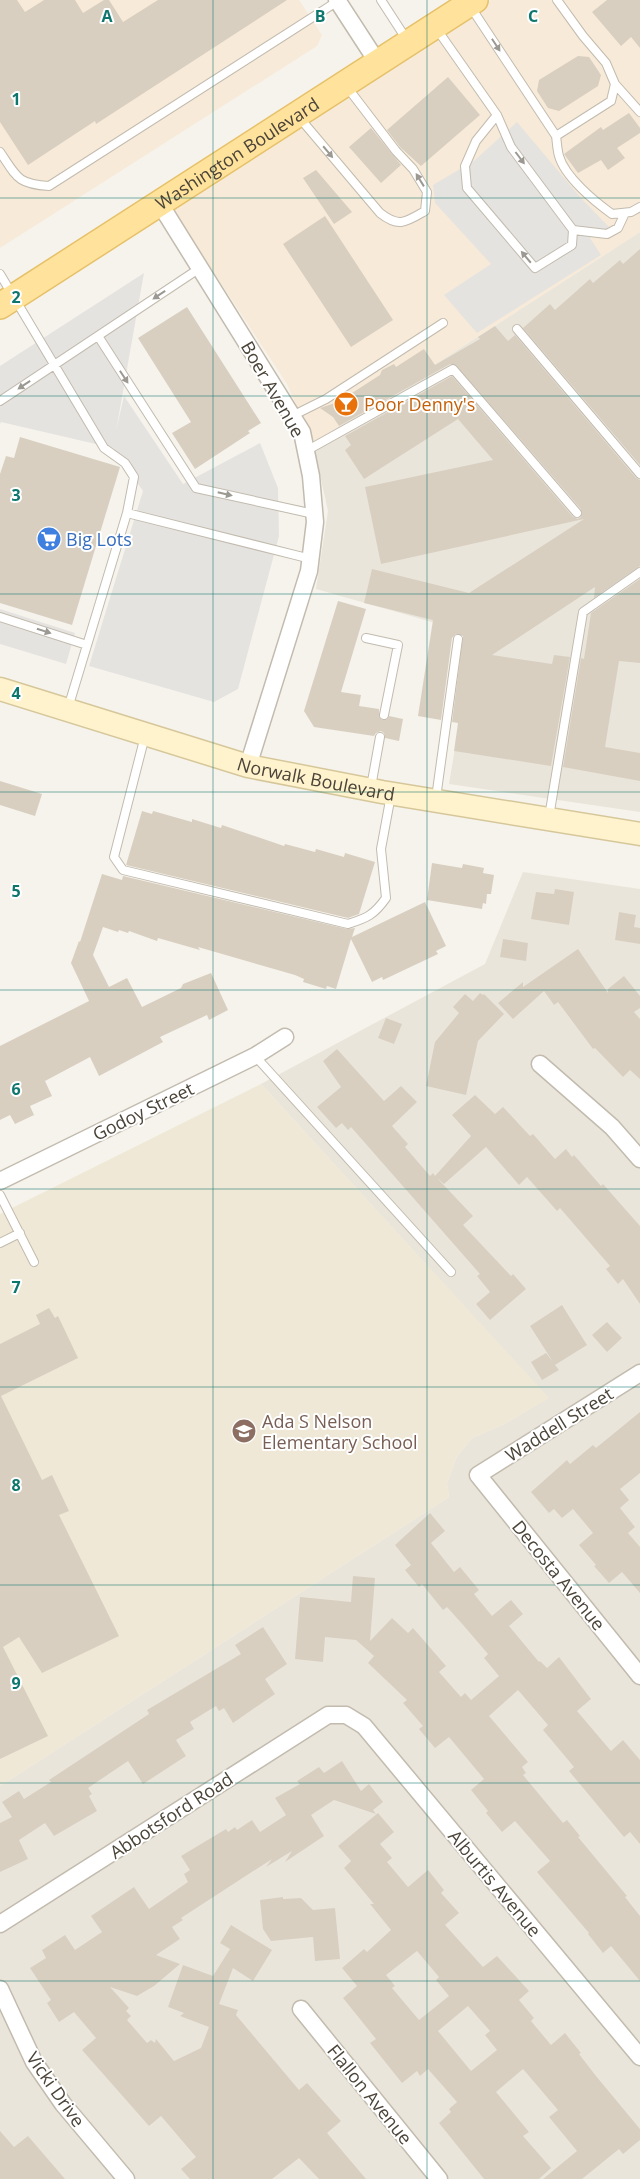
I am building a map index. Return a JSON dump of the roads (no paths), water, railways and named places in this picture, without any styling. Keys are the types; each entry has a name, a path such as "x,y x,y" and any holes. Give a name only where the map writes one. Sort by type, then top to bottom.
{"main road":[{"name":"Washington Boulevard","path":"7,302 435,26 470,1"},
{"name":"Norwalk Boulevard","path":"0,689 248,766 381,791 640,834"}],"street":[{"path":"338,0 378,63"},
{"name":"Boer Avenue","path":"160,204 302,432 311,476 314,514 309,571 248,766"},
{"name":"Godoy Street","path":"0,1181 255,1056 285,1037"},
{"path":"540,1064 612,1127 640,1158"},
{"name":"Waddell Street","path":"478,1475 640,1373"},
{"name":"Decosta Avenue","path":"478,1475 640,1676"},
{"name":"Abbotsford Road","path":"0,1924 328,1715 346,1715"},
{"name":"Alburtis Avenue","path":"346,1715 364,1726 640,2057"},
{"name":"Vicki Drive","path":"0,1990 34,2062 63,2104 126,2179"},
{"name":"Flallon Avenue","path":"301,2009 439,2179"}],"lane":[{"path":"0,152 16,176 29,185 49,186 338,0"},
{"path":"381,0 409,42"},
{"path":"557,0 583,36 606,63 615,84 640,112"},
{"path":"470,1 556,136 559,156 564,168 594,201 612,214 625,213 640,207"},
{"path":"435,26 497,115 511,147 574,230 572,245 535,268 467,188 465,166 476,141 497,115"},
{"path":"297,115 380,213 390,221 406,222 424,211 427,192 413,169 396,151 345,84"},
{"path":"556,136 611,101 615,84"},
{"path":"574,230 607,234 618,228 625,213"},
{"path":"0,401 200,268"},
{"path":"0,274 7,302 55,364 104,448 125,463 134,477 127,513 67,710"},
{"path":"292,416 326,399 443,323"},
{"path":"517,329 640,474"},
{"path":"98,336 196,488 314,514"},
{"path":"306,451 453,369 577,513"},
{"path":"127,513 311,559"},
{"path":"548,819 583,612 640,572"},
{"path":"0,617 87,645"},
{"path":"366,638 398,645 384,715"},
{"path":"436,800 458,639"},
{"path":"145,734 114,857 123,870 348,924 375,913 386,898 381,849 380,737"},
{"path":"255,1056 451,1272"},
{"path":"0,1195 34,1262"},
{"path":"0,1243 20,1233"}],"place":[{"name":"Poor Denny's","path":"346,404"},
{"name":"Big Lots","path":"49,539"},
{"name":"Ada S Nelson Elementary School","path":"244,1431"}]}
